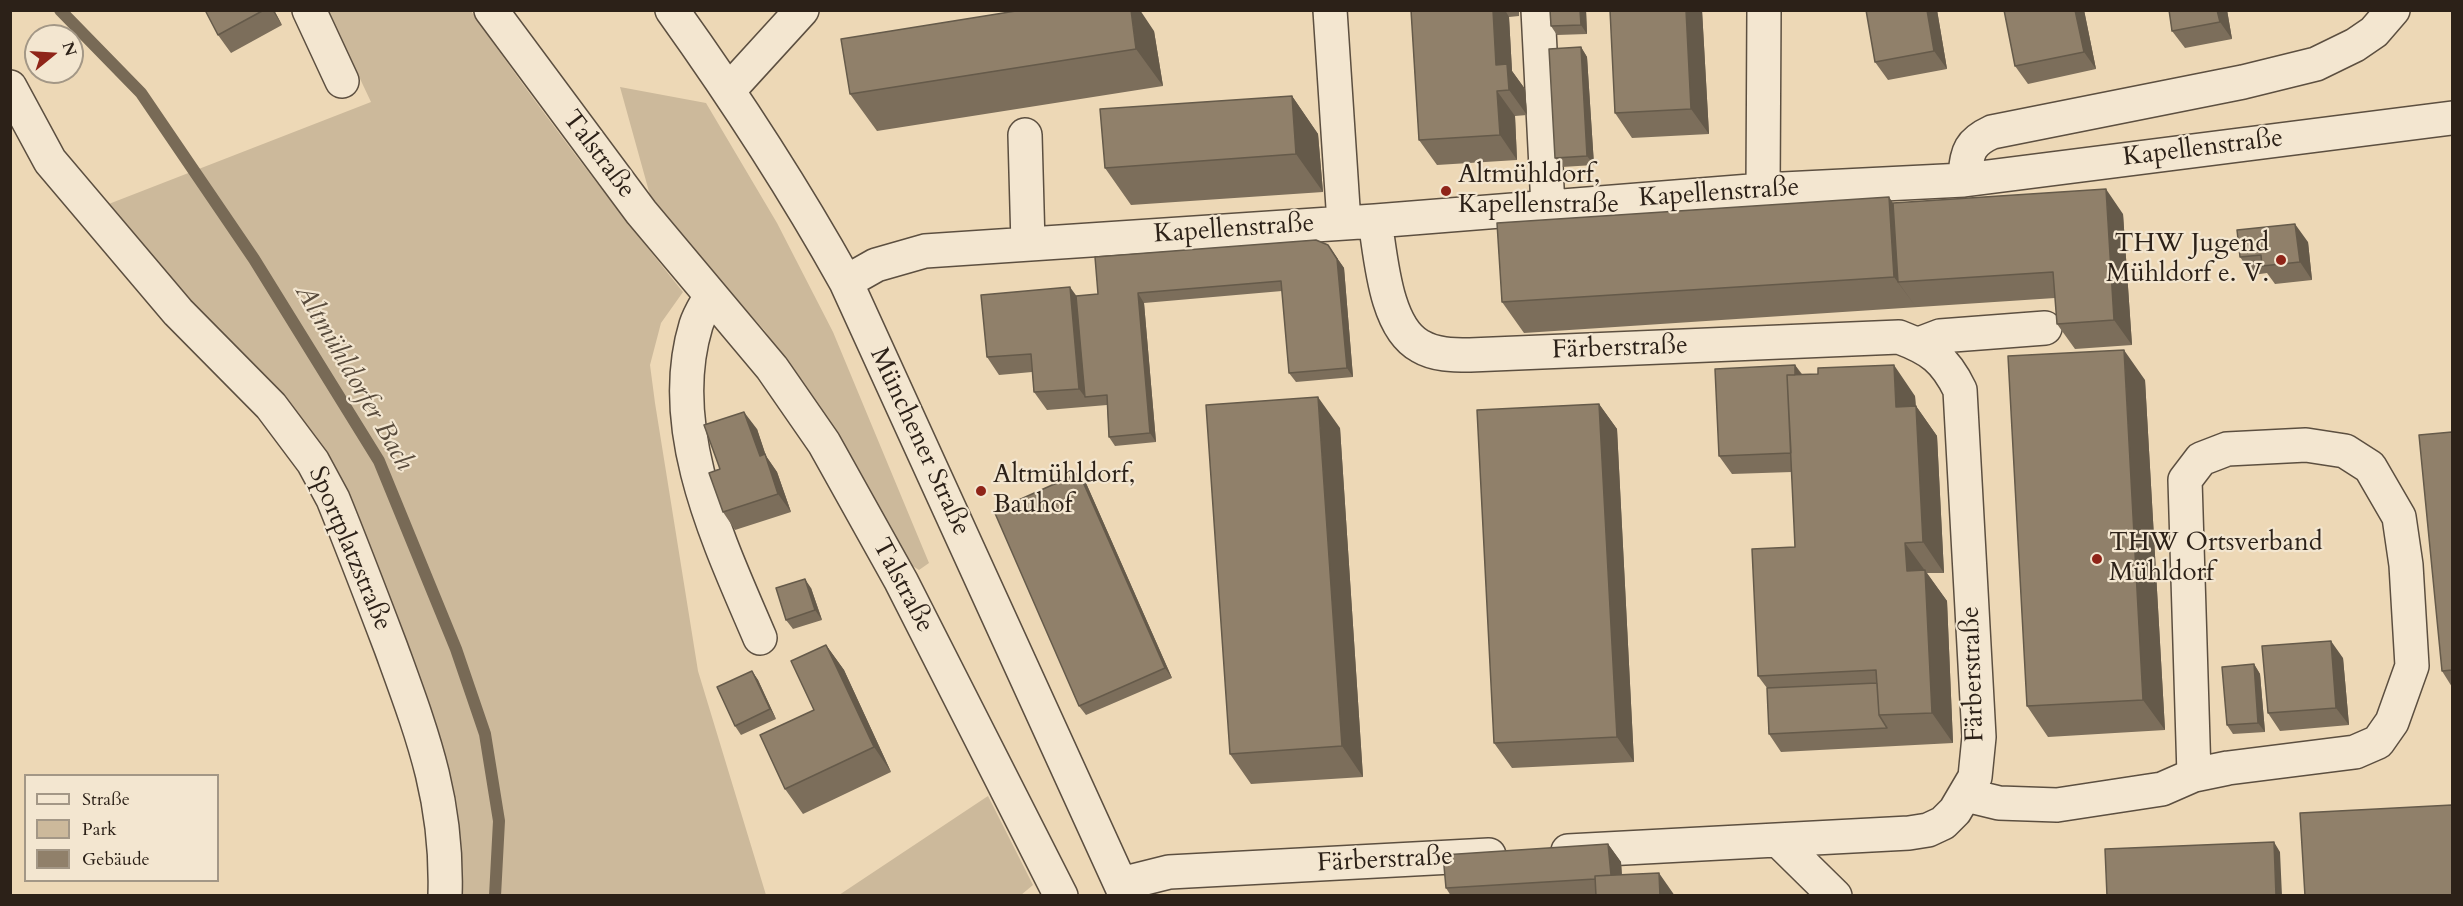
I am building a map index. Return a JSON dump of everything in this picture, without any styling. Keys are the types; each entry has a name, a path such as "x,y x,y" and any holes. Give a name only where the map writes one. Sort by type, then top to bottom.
{"street":[{"path":"309,10 342,81"},
{"name":"Talstraße","path":"491,10 641,212 710,297 772,368 824,443 901,580 1061,896"},
{"name":"Münchener Straße","path":"672,10 729,90 805,208 846,282 1124,890"},
{"path":"729,90 802,10"},
{"name":"Färberstraße","path":"1124,890 1169,872 1928,830 1943,824 1955,811 1975,777 1978,737 1960,390 1953,375 1938,356 1919,344 1899,338 1470,354 1433,352 1418,346 1406,334 1393,311 1384,276 1359,222 1330,10"},
{"path":"1538,10 1548,207"},
{"path":"1763,190 1764,10"},
{"path":"1964,180 1969,148 1978,138 1992,132 2243,82 2316,64 2355,45 2374,32 2393,10"},
{"name":"Sportplatzstraße","path":"10,87 50,161 178,312 271,406 313,462 328,490 355,553 425,741 441,811 445,896"},
{"name":"Kapellenstraße","path":"846,282 876,265 925,251 1359,222 1763,190 1964,180 2452,118"},
{"path":"1024,135 1028,244"},
{"path":"710,297 696,323 688,359 686,393 691,441 714,528 760,639"},
{"path":"1919,344 1940,336 2045,328"},
{"path":"1966,795 1999,803 2057,805 2162,789 2194,775 2228,768 2355,752 2378,742 2392,723 2412,666 2406,565 2399,517 2370,467 2345,450 2306,445 2227,449 2201,459 2185,480 2194,775"},
{"path":"1778,840 1834,896"}],"green space":[{"path":"328,11 471,11 574,153 683,292 661,323 650,365 655,403 698,671 766,895 458,895 380,578 101,207 371,102"},
{"path":"620,87 706,103 777,223 833,332 929,563 919,570 903,560 846,459 765,331 653,206"},
{"path":"988,796 1033,885 1021,895 839,895"}],"building":[{"path":"205,10 264,10 218,35"},
{"path":"1022,10 1131,10 1136,49 850,94 841,39"},
{"path":"1411,10 1493,10 1496,65 1507,64 1509,90 1497,91 1500,135 1419,140"},
{"path":"1550,10 1580,10 1581,25 1551,26"},
{"path":"1610,10 1686,10 1691,109 1615,113"},
{"path":"1866,10 1927,10 1934,51 1875,62"},
{"path":"2004,10 2075,10 2084,52 2015,66"},
{"path":"2169,10 2217,10 2220,22 2172,31"},
{"path":"1581,47 1587,156 1555,158 1549,49"},
{"path":"1292,96 1296,154 1105,168 1100,109"},
{"path":"2106,189 2114,320 2057,324 2053,272 1898,282 1893,203"},
{"path":"1889,197 1894,277 1502,302 1497,223"},
{"path":"2295,224 2300,262 2262,266 2261,255 2240,257 2237,230"},
{"path":"1316,240 1328,245 1337,259 1347,368 1289,373 1281,281 1138,293 1150,433 1109,437 1107,395 1085,397 1076,296 1098,294 1095,257"},
{"path":"1070,287 1079,389 1034,392 1031,354 987,357 981,295"},
{"name":"THW Ortsverband Mühldorf","path":"2124,350 2143,700 2027,706 2008,356"},
{"path":"1795,365 1795,375 1787,375 1791,453 1719,456 1715,369"},
{"path":"1894,365 1896,407 1916,406 1923,542 1905,543 1907,571 1925,570 1932,713 1879,715 1876,670 1758,676 1752,549 1795,547 1787,375 1818,374 1818,368"},
{"path":"1318,397 1342,746 1230,754 1206,405"},
{"path":"1599,404 1617,737 1494,743 1477,410"},
{"path":"744,412 760,456 765,454 778,494 723,512 709,473 720,469 704,425"},
{"path":"2452,432 2452,670 2442,671 2419,435"},
{"path":"1079,473 1165,668 1079,706 994,511"},
{"path":"805,579 815,610 786,620 776,588"},
{"path":"2331,641 2336,708 2268,713 2262,646"},
{"path":"826,645 874,747 785,789 760,735 814,710 791,661"},
{"path":"2254,664 2258,723 2227,725 2222,667"},
{"path":"752,671 770,709 735,726 717,687"},
{"path":"1877,683 1879,715 1887,728 1769,734 1767,688"},
{"path":"2452,805 2452,895 2305,896 2300,813"},
{"path":"2274,842 2276,896 2107,896 2105,849"},
{"path":"1608,844 1611,875 1595,876 1595,879 1446,888 1443,855"},
{"path":"1659,873 1660,896 1596,896 1595,876"}],"waterway":[{"name":"Altmühldorfer Bach","path":"60,10 141,93 254,259 379,461 456,649 485,734 499,821 495,896"}],"place":[{"name":"Altmühldorf, Kapellenstraße","path":"1446,191"},
{"name":"THW Jugend Mühldorf e. V.","path":"2281,260"},
{"name":"Altmühldorf, Bauhof","path":"981,491"},
{"name":"THW Ortsverband Mühldorf","path":"2097,559"}]}
